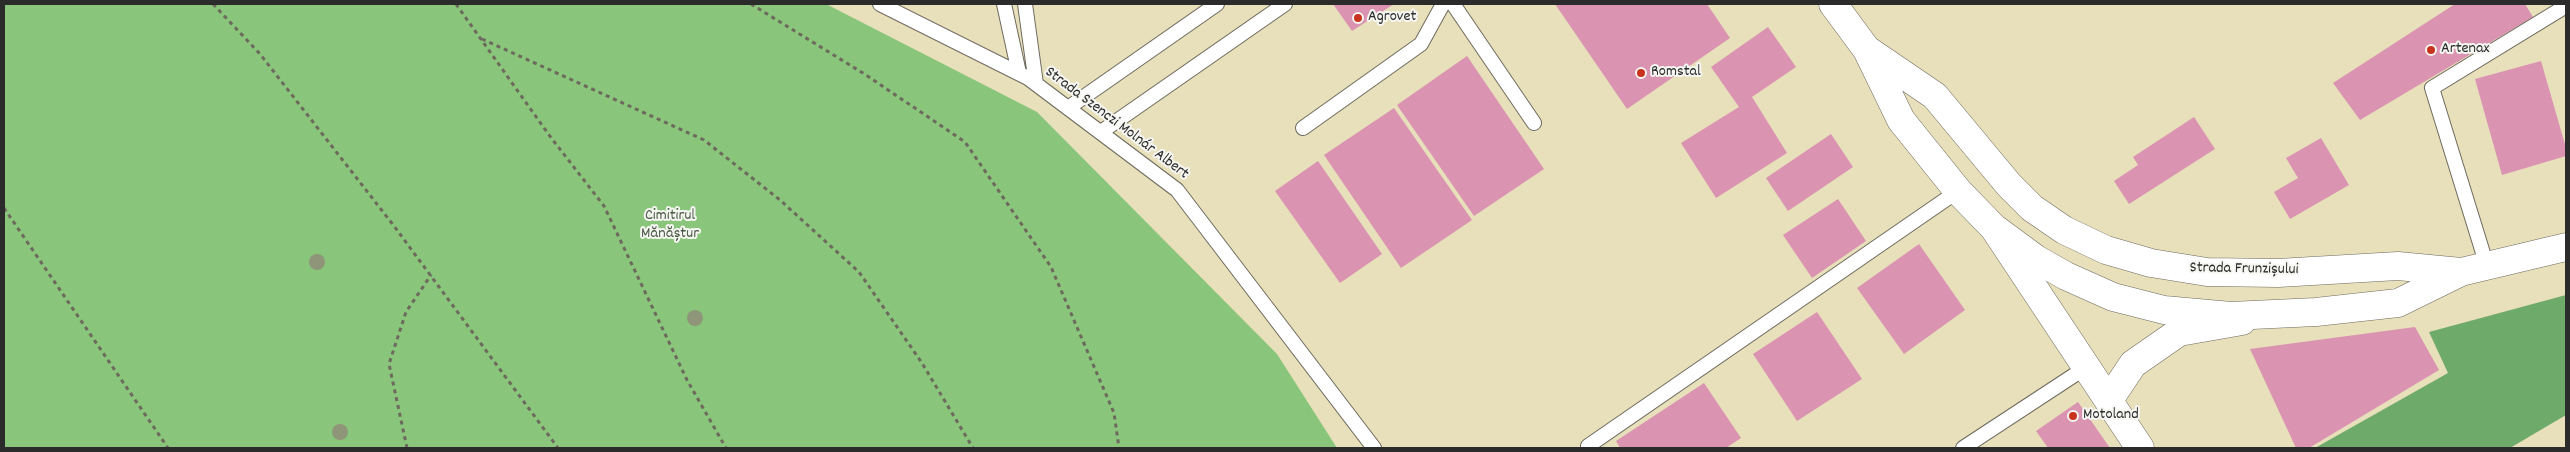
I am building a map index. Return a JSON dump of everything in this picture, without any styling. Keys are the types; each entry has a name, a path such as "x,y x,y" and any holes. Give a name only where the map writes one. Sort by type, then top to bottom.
{"main road":[{"name":"Strada Frunzișului","path":"1833,4 1866,50 1901,120 1958,191 1994,228 2043,264 2113,297 2164,310 2231,316 2278,315"},
{"name":"Strada Frunzișului","path":"1866,50 1935,96 2009,185 2032,208 2064,230 2106,250 2151,264 2208,272 2278,273 2398,266 2461,272"},
{"name":"Strada Frunzișului","path":"1994,228 2085,368 2109,400 2140,448"},
{"name":"Strada Frunzișului","path":"2109,400 2133,364 2178,332 2278,315 2398,302 2461,272 2566,247"}],"lane":[{"name":"Strada Szenczi Molnár Albert","path":"880,4 1036,84 1177,190 1374,448"},
{"path":"1004,4 1019,74"},
{"path":"1025,4 1036,84"},
{"path":"1068,108 1217,4"},
{"path":"1101,132 1285,4"},
{"path":"1303,128 1421,44 1443,4"},
{"path":"1453,4 1534,123"},
{"path":"2487,266 2432,88 2566,6"},
{"path":"1587,447 1958,191"},
{"path":"1963,448 2085,368"}],"path":[{"path":"213,4 260,54 430,275 558,448"},
{"path":"456,4 549,135 604,206 687,380 726,448"},
{"path":"751,4 866,75 965,142 1051,267 1114,413 1120,448"},
{"path":"482,39 704,140 780,200 859,272 922,363 973,448"},
{"path":"4,208 168,448"},
{"path":"407,448 389,364 406,312 430,275"}],"green space":[{"name":"Cimitirul Mănăștur","path":"4,4 826,4 1037,112 1277,354 1337,448 4,448"},
{"path":"2566,295 2566,415 2510,448 2315,448 2448,373 2429,332"}],"building":[{"name":"Agrovet","path":"1333,4 1394,4 1352,31"},
{"name":"Romstal","path":"1555,4 1707,4 1730,38 1627,109"},
{"name":"Artenax","path":"2455,4 2525,4 2533,17 2360,120 2333,83"},
{"path":"1768,27 1796,67 1752,97 1787,153 1716,198 1681,143 1739,107 1711,67"},
{"path":"1467,56 1544,169 1474,216 1397,105"},
{"path":"2541,61 2566,148 2566,156 2502,175 2475,79"},
{"path":"1394,108 1472,220 1401,268 1324,155"},
{"path":"2194,117 2215,149 2129,204 2114,181 2138,165 2133,157"},
{"path":"1831,134 1853,167 1788,211 1766,178"},
{"path":"2321,138 2349,185 2290,219 2274,192 2298,178 2286,158"},
{"path":"1318,161 1382,254 1340,283 1275,191"},
{"path":"1838,199 1866,241 1812,278 1783,235"},
{"path":"1919,244 1965,310 1904,354 1857,288"},
{"path":"1817,312 1862,379 1797,421 1753,354"},
{"path":"2415,327 2439,370 2309,448 2296,448 2250,349"},
{"path":"1704,383 1741,438 1726,448 1620,448 1616,441"},
{"name":"Motoland","path":"2078,402 2110,448 2048,448 2036,431"}],"place":[{"name":"Agrovet","path":"1358,18"},
{"name":"Artenax","path":"2431,50"},
{"name":"Romstal","path":"1641,73"},
{"name":"Motoland","path":"2073,416"}]}
